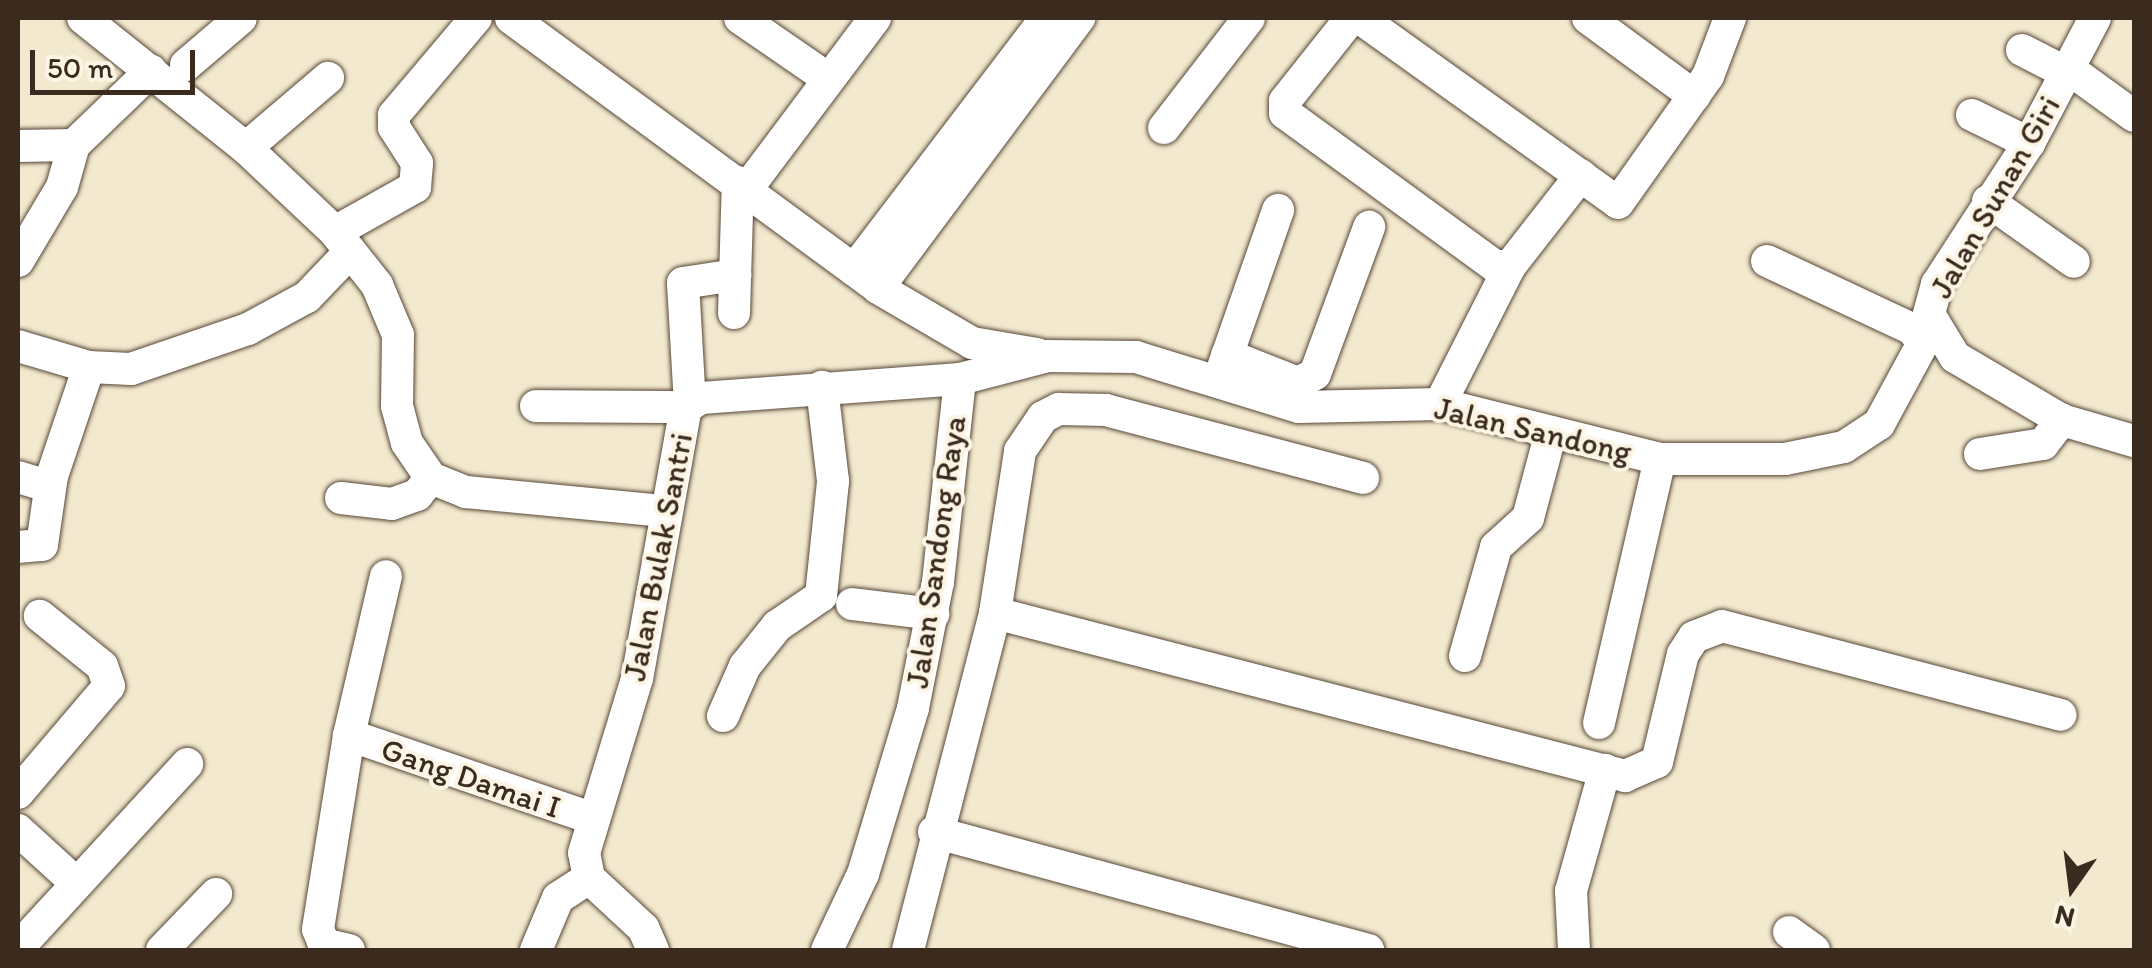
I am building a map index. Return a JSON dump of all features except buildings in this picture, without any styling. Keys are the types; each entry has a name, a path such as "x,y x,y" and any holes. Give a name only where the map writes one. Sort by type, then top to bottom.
{"street":[{"path":"83,18 246,148 342,242 377,286 398,336 397,406 407,443 431,478 485,495 662,511"},
{"path":"186,65 241,18"},
{"path":"18,346 89,366 131,370 248,330 307,296 342,242 415,187 417,163 394,126 394,114 476,18"},
{"path":"511,18 866,279 972,343 1048,356"},
{"path":"740,18 827,78"},
{"path":"734,313 742,186 875,18"},
{"path":"866,279 1046,18"},
{"path":"866,279 1078,18"},
{"path":"1164,128 1249,18"},
{"path":"1350,18 1285,102 1285,113 1495,266 1510,266"},
{"path":"1588,18 1694,96"},
{"path":"1381,23 1618,203 1694,96 1730,18"},
{"name":"Jalan Sunan Giri","path":"2094,18 2029,143 1937,284 1929,314 1930,338 2062,420 2134,441"},
{"path":"2022,50 2068,71 2134,116"},
{"path":"18,261 62,187 74,145 151,71"},
{"path":"246,148 328,78"},
{"path":"1972,115 2029,143"},
{"path":"18,146 74,145"},
{"path":"1440,404 1510,266 1581,175"},
{"path":"1988,201 2074,262"},
{"path":"1278,210 1222,369 1298,383 1316,374 1369,227"},
{"path":"1767,261 1930,338"},
{"path":"536,406 688,406 683,282 736,275"},
{"name":"Jalan Sandong","path":"960,379 1048,356 1136,356 1222,369 1299,408 1440,404 1660,459 1784,458 1844,447 1880,424 1930,338"},
{"path":"18,547 42,545 52,476 89,366"},
{"name":"Jalan Bulak Santri","path":"589,878 584,852 637,679 662,511 688,406 701,398 960,379"},
{"name":"Jalan Sandong Raya","path":"826,950 863,874 890,794 933,614 960,379"},
{"path":"723,716 745,666 777,626 821,596 833,481 822,387"},
{"path":"908,950 934,832 995,613 1020,451 1042,417 1059,409 1106,410 1363,478"},
{"path":"1980,454 2043,444 2062,420"},
{"path":"1465,656 1496,547 1528,518 1551,432"},
{"path":"1599,723 1660,459"},
{"path":"18,477 44,485 52,476"},
{"path":"342,498 392,504 417,495 431,478"},
{"path":"349,950 324,944 318,929 349,734 386,576"},
{"path":"852,604 933,614"},
{"path":"995,613 1606,770 1642,774 1657,762 1683,654 1694,637 1722,626 2061,716"},
{"path":"18,793 109,686 102,666 40,616"},
{"name":"Gang Damai I","path":"349,734 594,819"},
{"path":"18,948 187,764"},
{"path":"1574,950 1571,891 1606,770"},
{"path":"18,830 76,883"},
{"path":"934,832 1368,950"},
{"path":"536,950 558,898 589,878 642,928 654,950"},
{"path":"162,950 216,894"}]}
